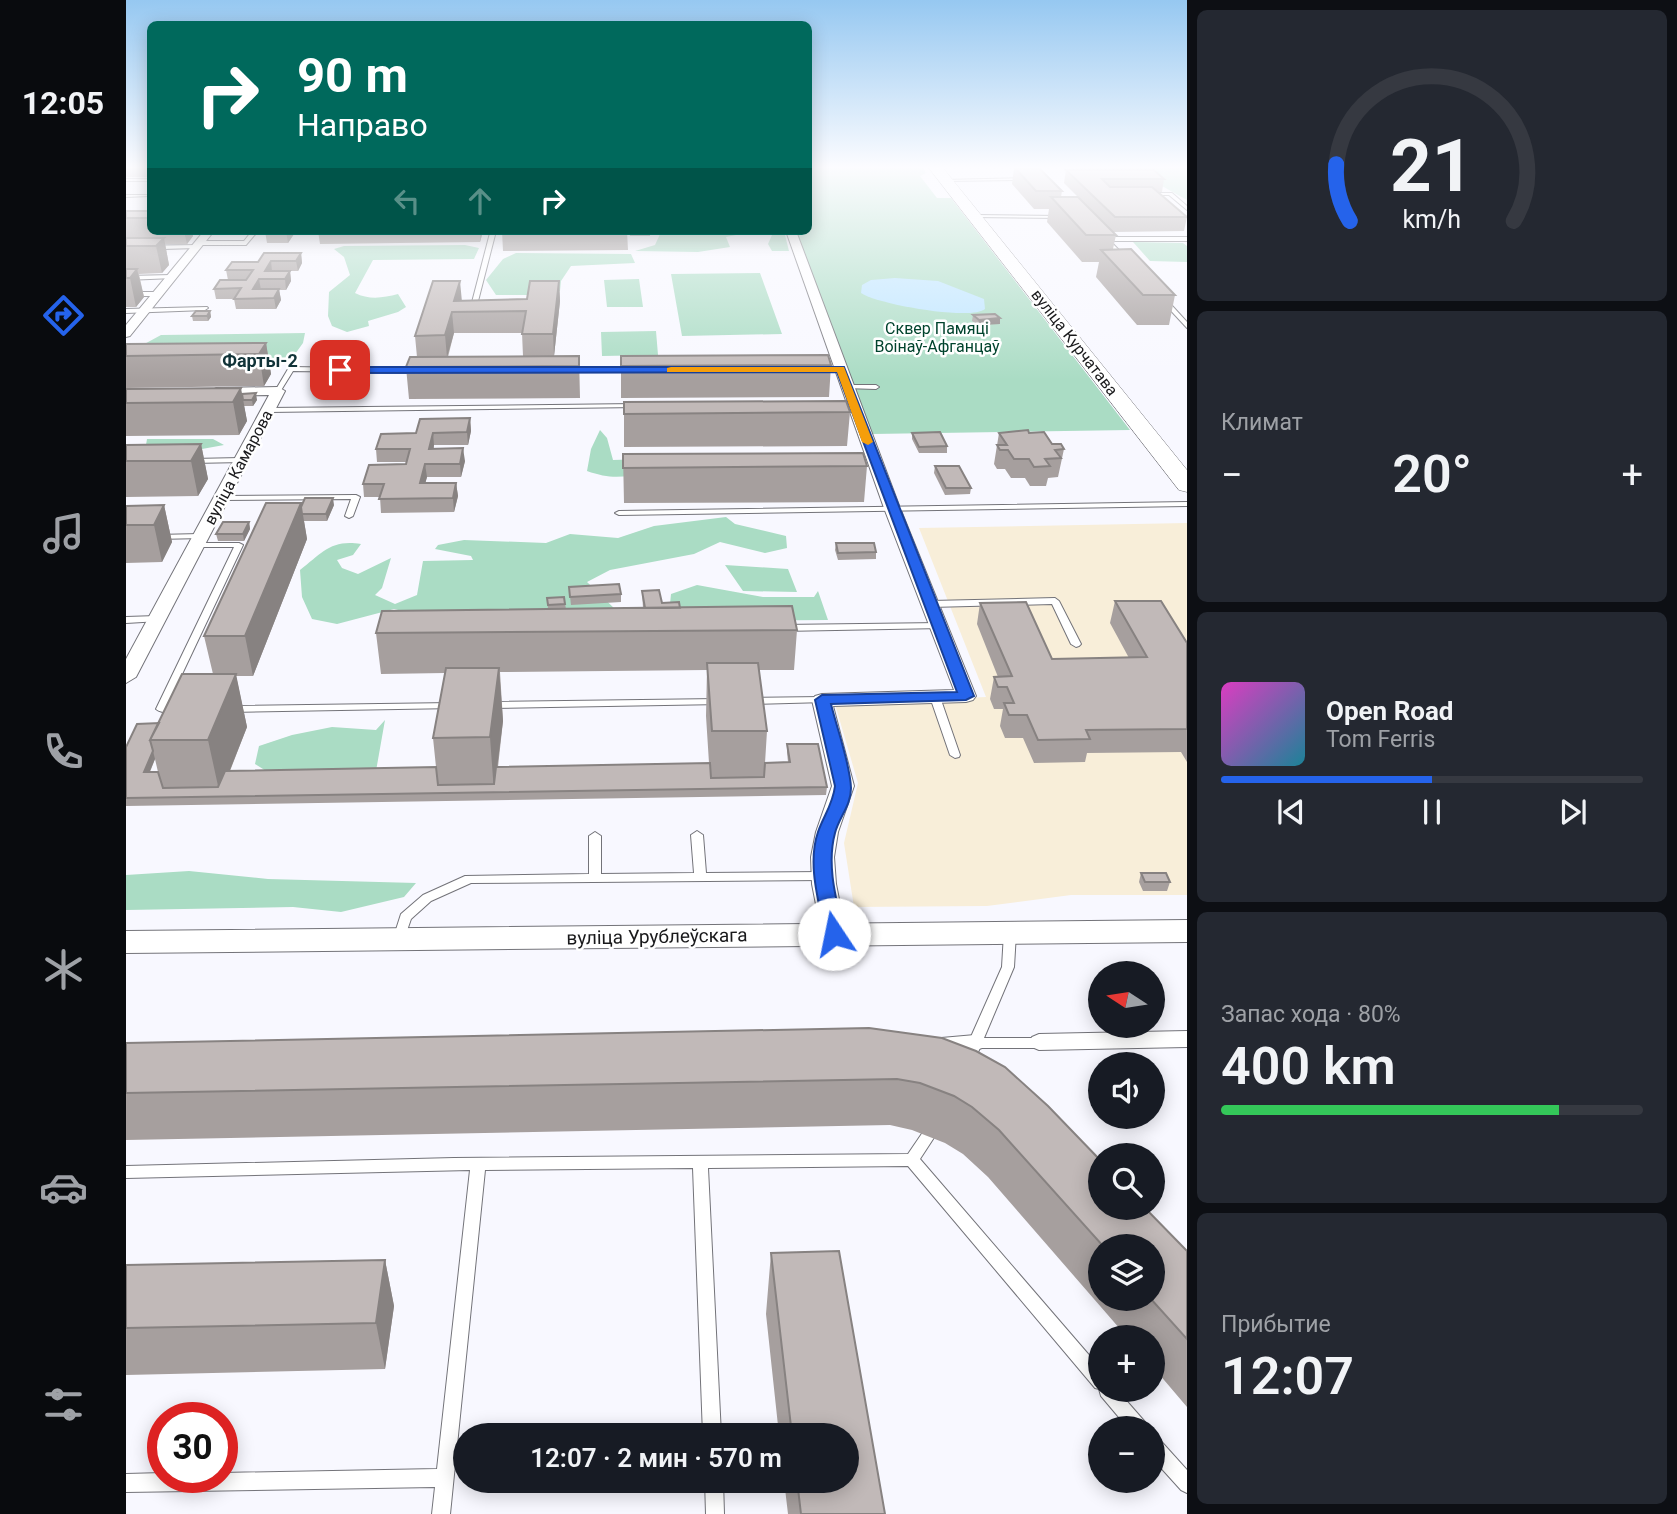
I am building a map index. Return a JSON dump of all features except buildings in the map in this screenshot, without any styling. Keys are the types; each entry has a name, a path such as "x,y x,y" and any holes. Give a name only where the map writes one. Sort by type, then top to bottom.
{"main road":[{"name":"вуліца Курчатава","path":"992,239 1184,476"}],"street":[{"path":"128,330 160,294 179,262 203,239"},
{"path":"793,239 834,369 847,398 865,453 892,508 932,604 966,696 822,700 843,786 842,801 826,833 823,876 834,934"},
{"name":"вуліца Камарова","path":"126,677 278,391 208,392"},
{"name":"вуліца Урублеўскага","path":"126,942 1187,931"},
{"path":"1048,1045 1187,1040"},
{"path":"917,1044 975,1043"}],"lane":[{"path":"126,248 246,243 249,239"},
{"path":"485,314 473,310 491,239"},
{"path":"1129,264 1103,239 1187,239"},
{"path":"126,278 172,277"},
{"path":"1154,289 1187,326"},
{"path":"126,294 160,294"},
{"path":"126,311 205,308"},
{"path":"278,391 291,369 432,371"},
{"path":"552,370 645,370"},
{"path":"847,398 876,387"},
{"path":"269,410 641,406"},
{"path":"177,461 241,460"},
{"path":"221,498 356,497 349,516"},
{"path":"620,513 1187,504"},
{"path":"151,537 239,545 161,709 190,709"},
{"path":"932,604 1055,601 1076,644"},
{"path":"126,620 157,619"},
{"path":"766,628 940,626"},
{"path":"935,697 955,755"},
{"path":"480,705 822,700"},
{"path":"218,709 467,706"},
{"path":"697,835 700,877"},
{"path":"595,836 595,878"},
{"path":"399,939 405,917 426,898 469,879 823,876"},
{"path":"964,1067 1008,967 1010,933"},
{"path":"975,1043 1048,1045"},
{"path":"912,1160 928,1136"},
{"path":"126,1171 912,1160"},
{"path":"912,1160 1088,1367"},
{"path":"700,1162 711,1423"},
{"path":"441,1514 478,1164"},
{"path":"1117,1402 1129,1416"},
{"path":"1165,1459 1187,1485"},
{"path":"126,1483 445,1478"},
{"path":"714,1493 715,1514"}],"shaded area":[{"path":"1187,523 1187,895 1071,895 987,906 854,907 844,843 858,783 835,704 986,697 919,528"}],"green space":[{"path":"658,239 727,239 730,247 698,252 635,251 655,245"},
{"path":"770,239 786,239 789,251 772,251 768,244"},
{"name":"Сквер Памяці Воінаў-Афганцаў","path":"799,239 982,239 1130,430 872,434"},
{"path":"1133,242 1183,243 1187,246 1187,262 1150,261"},
{"path":"465,245 479,248 474,259 373,260 355,293 376,298 398,294 406,307 368,321 369,326 347,332 332,326 328,316 329,292 350,275 344,257 334,249 344,246"},
{"path":"516,253 631,254 635,263 571,266 561,281 560,291 538,295 496,295 486,280 503,259"},
{"path":"760,273 782,334 682,336 671,274"},
{"path":"639,279 643,307 607,307 604,280"},
{"path":"656,331 658,355 602,356 601,332"},
{"path":"305,333 303,343 290,361 271,365 176,366 126,354 161,335"},
{"path":"600,430 607,438 613,460 674,458 622,477 587,471 591,449"},
{"path":"147,439 213,439 224,445 191,451 146,445"},
{"path":"726,517 735,524 786,536 787,548 765,553 720,542 694,554 610,570 587,582 617,611 441,620 394,609 337,624 312,619 302,597 300,570 321,553 342,544 361,544 353,555 337,560 342,568 358,574 391,558 382,588 375,595 395,604 417,595 423,561 473,560 471,556 435,549 438,545 464,540 546,543 570,534 618,538 654,526"},
{"path":"725,565 788,569 797,592 743,591"},
{"path":"697,585 763,597 814,597 818,591 828,620 693,621 670,604 671,594"},
{"path":"385,720 376,771 271,774 255,764 259,746 292,735 332,727 376,730"},
{"path":"189,871 268,879 416,883 404,897 341,912 293,907 126,910 126,875"}],"water":[{"path":"895,278 938,281 984,299 985,309 962,313 923,310 885,302 861,293 862,285 871,280"}],"slow traffic":[{"path":"671,370 841,369 868,442"}],"district":[{"name":"Фарты-2","path":"260,361"}],"route":[{"path":"340,370 841,369 966,696 822,700 843,786 842,801 826,833 823,876 834,934"}]}
